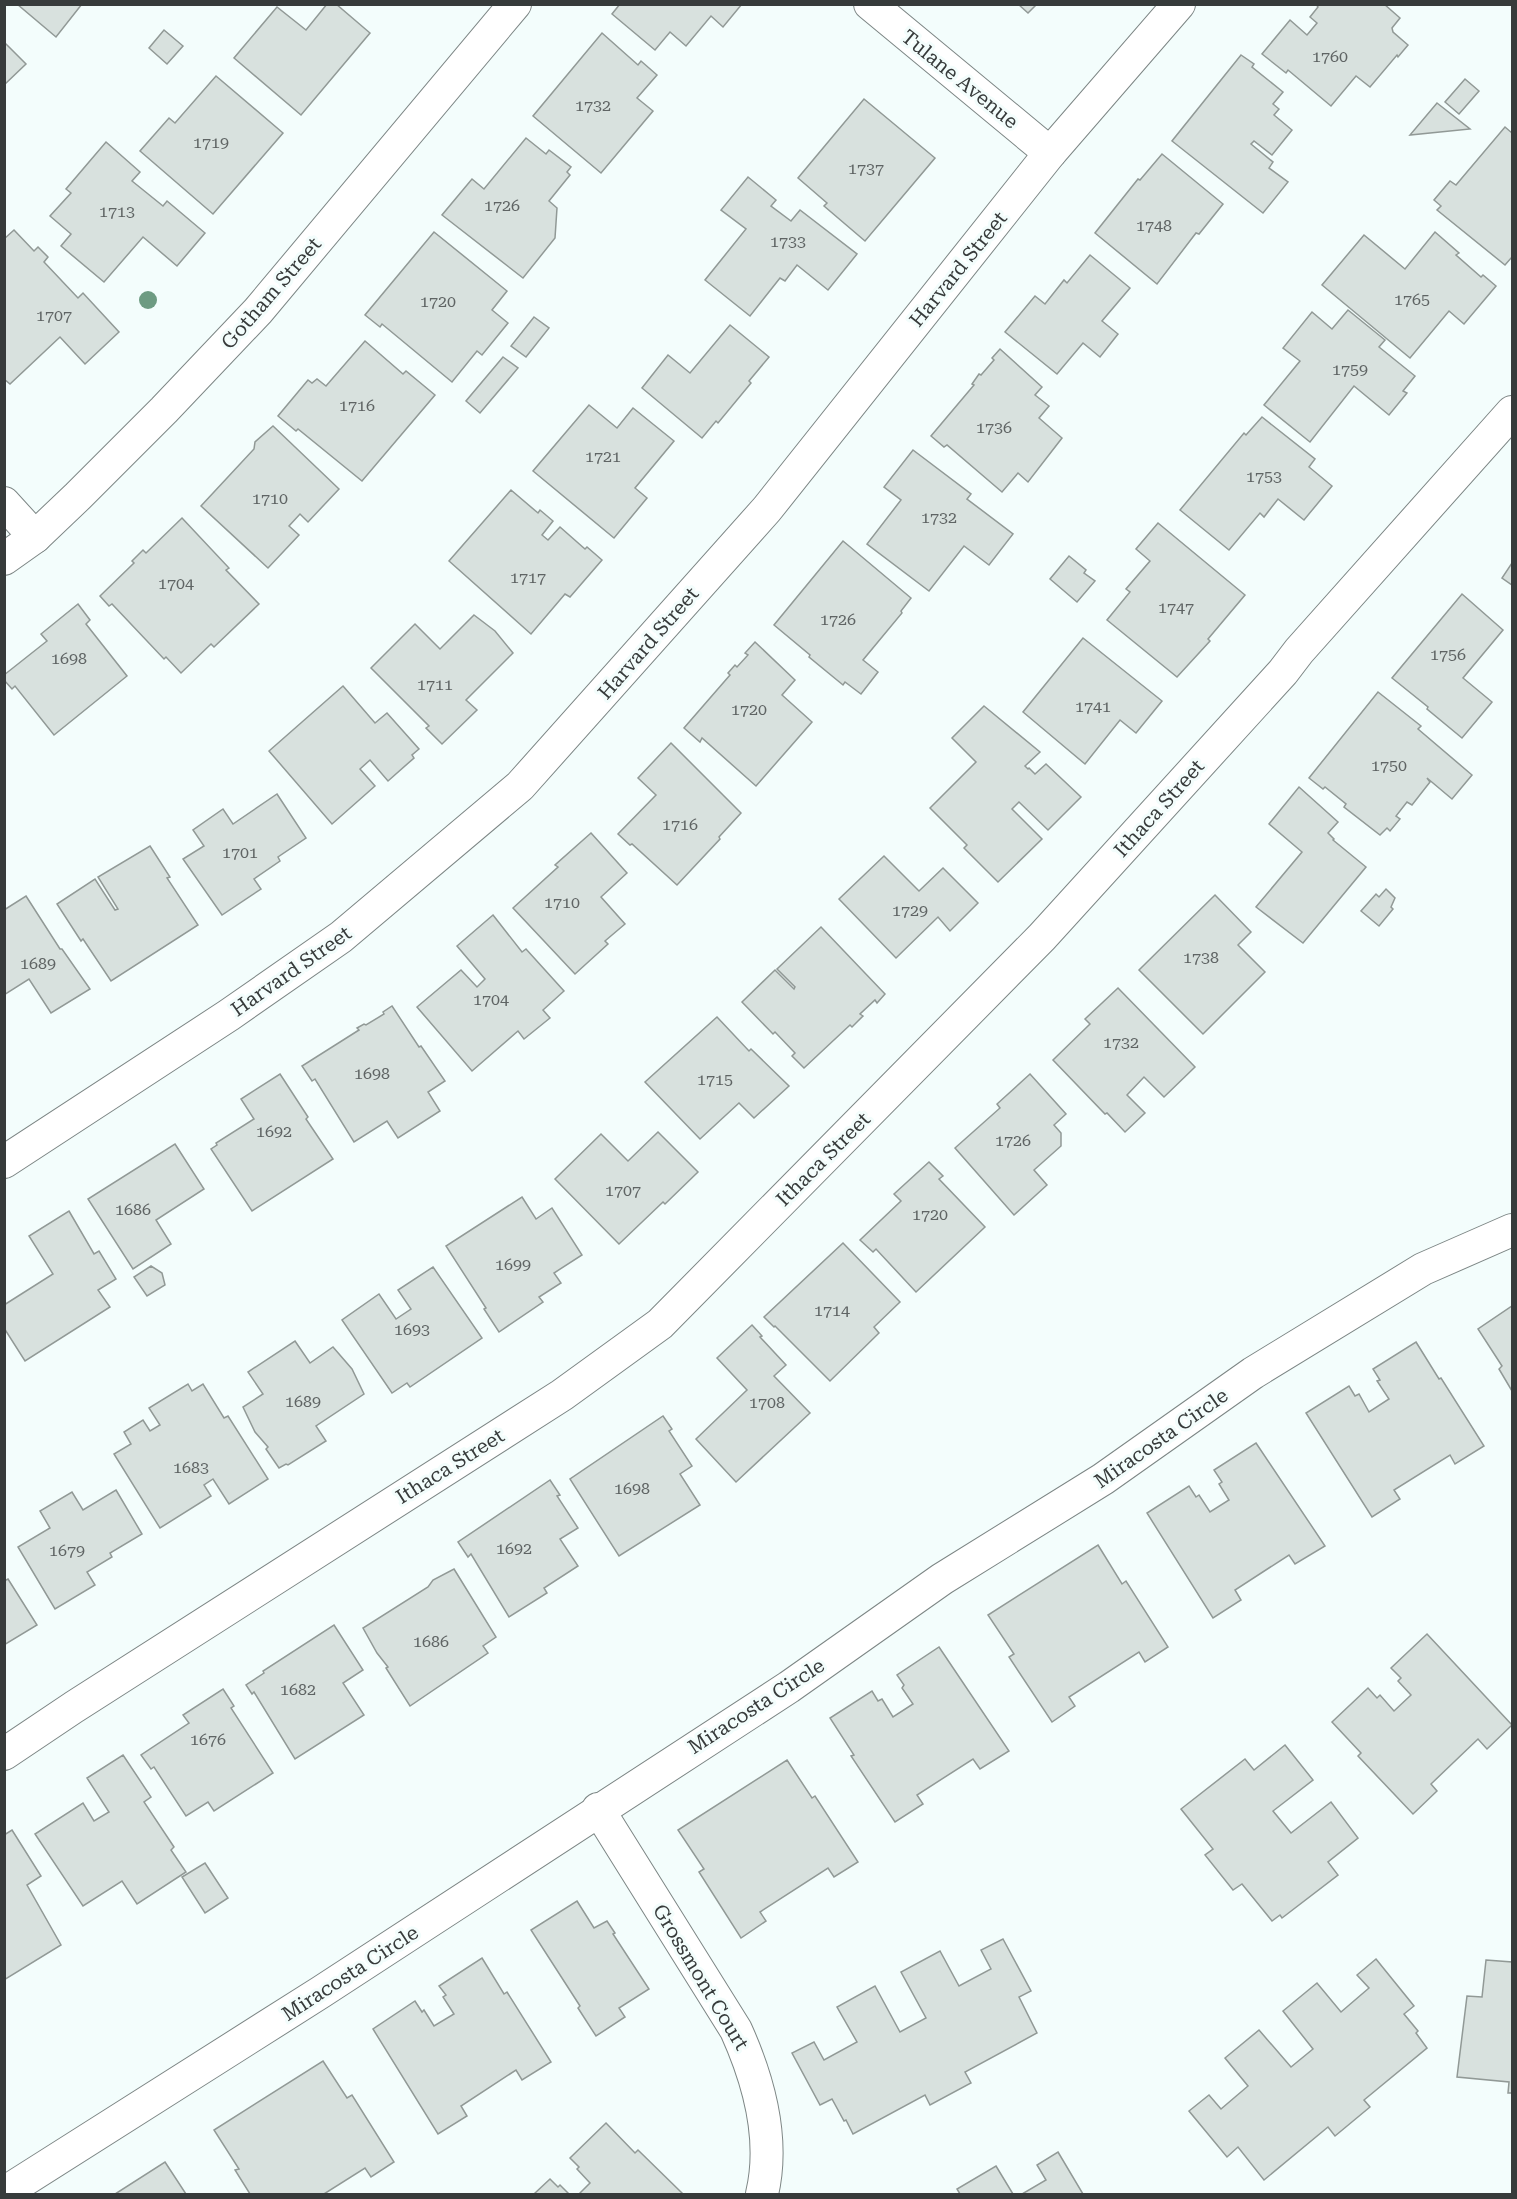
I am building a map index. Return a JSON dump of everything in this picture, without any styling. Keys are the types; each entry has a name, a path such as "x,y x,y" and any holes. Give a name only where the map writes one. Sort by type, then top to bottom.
{"street":[{"name":"Gotham Street","path":"4,559 35,537 164,410 273,294 515,4"},
{"name":"Tulane Avenue","path":"870,4 1050,153"},
{"name":"Harvard Street","path":"4,1162 229,1015 341,937 520,786 766,509 1050,153 1179,4"},
{"name":"Ithaca Street","path":"4,1754 562,1395 660,1323 1042,937 1283,672 1299,651 1512,412"},
{"path":"4,503 35,537"},
{"name":"Miracosta Circle","path":"4,2193 321,1992 598,1809 789,1687 942,1579 1103,1479 1253,1373 1423,1269 1512,1230"},
{"name":"Grossmont Court","path":"598,1809 736,2030 750,2060 765,2124 766,2156 762,2194"}],"building":[{"path":"17,4 82,4 56,37"},
{"path":"327,4 336,4 370,33 301,115 234,58 277,7 306,30"},
{"path":"620,4 742,4 723,27 711,16 686,46 670,32 655,50 612,14"},
{"path":"1018,4 1037,4 1028,13"},
{"path":"1316,4 1384,4 1400,18 1392,28 1393,32 1408,45 1370,87 1356,76 1331,106 1288,70 1286,73 1262,54 1290,20 1307,35 1317,23 1310,17 1318,7"},
{"path":"164,30 183,46 167,64 149,48"},
{"path":"602,33 638,65 641,61 657,75 637,98 653,111 601,173 533,116"},
{"path":"4,42 26,64 4,85"},
{"path":"1241,55 1254,64 1252,67 1283,92 1273,104 1279,109 1274,115 1292,130 1272,155 1254,141 1251,144 1273,162 1269,168 1288,182 1263,213 1172,141"},
{"path":"216,76 283,133 213,214 140,151 169,118 175,123"},
{"path":"1465,79 1479,91 1459,114 1445,102"},
{"path":"864,99 935,158 865,241 824,206 827,203 798,178"},
{"path":"1437,103 1470,129 1410,135"},
{"path":"1505,127 1512,133 1512,257 1505,265 1437,210 1441,206 1434,200 1450,181 1456,185"},
{"path":"526,138 546,154 549,150 571,167 567,172 570,175 549,201 557,208 555,238 523,278 442,215 472,179 484,189"},
{"path":"106,142 140,172 132,181 163,206 167,201 205,233 177,266 143,237 104,282 61,246 71,234 50,216 71,193 66,189"},
{"path":"1162,154 1223,204 1199,234 1196,233 1157,284 1095,233 1138,179 1140,180"},
{"path":"748,177 776,200 771,206 791,221 800,210 857,254 828,290 797,265 785,281 780,278 750,316 705,280 746,229 721,210"},
{"path":"14,230 34,251 38,247 48,257 44,262 78,298 83,293 119,332 85,364 60,337 10,384 4,379 4,239"},
{"path":"434,232 507,291 492,310 508,323 482,355 477,351 452,382 382,324 380,327 365,315"},
{"path":"1435,232 1459,253 1456,255 1481,277 1483,275 1496,286 1464,324 1449,311 1410,358 1322,285 1364,235 1405,269"},
{"path":"1090,255 1130,288 1102,321 1118,334 1100,357 1083,343 1057,374 1005,332 1035,296 1045,304 1064,280 1067,283"},
{"path":"1348,310 1385,340 1379,347 1415,376 1403,391 1407,393 1389,415 1354,386 1310,442 1264,405 1300,361 1283,348 1312,312 1332,329"},
{"path":"534,317 549,328 526,357 511,346"},
{"path":"730,325 769,357 718,423 716,421 702,438 642,388 668,355 690,373"},
{"path":"365,341 403,374 406,371 435,395 362,481 298,429 296,431 278,416 308,380 312,383 317,379 326,386"},
{"path":"1000,349 1042,387 1035,395 1049,406 1039,418 1062,438 1028,482 1018,473 1002,492 947,445 944,447 931,436 974,385 972,384 979,374 981,375 994,360 992,358"},
{"path":"503,357 518,368 480,413 466,401"},
{"path":"589,405 617,428 633,408 674,441 635,488 647,498 614,538 533,471"},
{"path":"1262,417 1315,459 1309,467 1332,486 1304,520 1278,499 1264,517 1260,513 1229,550 1180,510 1244,433 1246,435"},
{"path":"273,426 339,489 308,522 300,514 289,526 299,535 268,568 201,506 254,449 255,442"},
{"path":"913,450 971,494 967,499 1013,534 989,565 964,546 929,591 867,544 901,500 884,487"},
{"path":"511,490 538,513 540,510 553,521 542,535 548,540 560,527 585,549 587,547 602,560 570,597 565,594 531,634 449,561"},
{"path":"182,518 229,568 226,570 259,604 214,647 211,644 181,673 166,657 164,659 112,604 109,606 100,596 134,563 132,561 143,550 146,553"},
{"path":"1158,523 1245,595 1208,639 1210,641 1177,677 1107,620 1130,592 1126,589 1150,561 1136,549"},
{"path":"843,541 911,598 901,611 902,613 863,660 878,672 861,694 845,682 843,685 774,625"},
{"path":"1069,556 1086,570 1084,573 1095,581 1077,602 1050,579"},
{"path":"1512,563 1512,585 1502,578"},
{"path":"1462,594 1503,630 1463,678 1492,702 1462,738 1392,678"},
{"path":"78,604 90,620 86,624 127,676 54,735 15,686 12,689 4,680 4,675 47,641 41,634"},
{"path":"474,615 495,631 513,653 466,700 477,710 442,744 426,728 429,726 371,668 415,624 440,649"},
{"path":"1083,638 1162,701 1136,733 1120,720 1085,764 1023,712"},
{"path":"755,642 795,680 782,695 812,722 756,786 702,738 700,742 684,728 730,675 728,673 735,665 737,667 748,655 745,653"},
{"path":"343,686 375,723 387,713 419,749 412,755 414,758 388,781 370,760 360,769 375,786 332,824 269,751"},
{"path":"1378,692 1421,726 1418,729 1472,775 1452,799 1427,778 1430,782 1412,805 1407,802 1396,816 1400,819 1390,831 1387,828 1380,835 1344,807 1346,804 1325,787 1323,789 1309,778"},
{"path":"984,706 1040,752 1025,766 1028,769 1035,774 1046,764 1081,797 1048,830 1019,802 1012,809 1042,839 998,882 964,848 967,845 930,808 976,762 952,738"},
{"path":"671,743 741,813 677,885 618,834 656,795 638,778"},
{"path":"1299,787 1338,822 1328,833 1333,840 1366,867 1303,943 1256,907 1302,852 1269,824"},
{"path":"277,794 306,838 278,857 280,861 254,879 261,889 222,915 183,859 204,846 193,830 223,809 233,824"},
{"path":"591,833 627,873 601,897 625,924 605,941 608,944 575,974 513,908 558,867 555,865"},
{"path":"150,846 170,877 167,878 198,925 111,981 57,904 95,879 115,910 118,909 98,877"},
{"path":"884,856 919,891 943,868 978,903 950,931 938,917 896,958 839,899"},
{"path":"1386,889 1395,898 1391,907 1393,909 1379,926 1361,911 1376,894 1379,897"},
{"path":"1215,895 1251,932 1238,945 1265,972 1203,1034 1139,970"},
{"path":"26,896 60,949 90,989 51,1013 29,979 4,995 4,910"},
{"path":"493,915 522,952 526,949 564,991 543,1010 550,1018 524,1039 518,1031 472,1071 417,1007 461,970 477,987 485,979 457,946"},
{"path":"821,927 885,994 877,1003 875,1000 860,1014 863,1016 852,1027 850,1025 804,1068 792,1056 795,1053 742,1002 775,970 794,989 795,987 777,969"},
{"path":"1118,988 1195,1067 1164,1097 1144,1077 1127,1095 1145,1113 1125,1132 1053,1060 1090,1024 1085,1019"},
{"path":"392,1006 445,1081 428,1092 440,1111 398,1138 387,1121 354,1142 315,1079 312,1081 302,1066 359,1030 357,1028 384,1014 383,1012"},
{"path":"717,1017 749,1051 751,1049 789,1086 754,1118 739,1103 700,1139 645,1082"},
{"path":"280,1074 333,1159 252,1211 211,1149 217,1145 216,1143 254,1119 241,1099"},
{"path":"1030,1074 1066,1114 1054,1125 1061,1133 1061,1146 1034,1170 1047,1185 1014,1215 955,1148 1000,1108 997,1104"},
{"path":"658,1132 698,1172 619,1244 555,1179 601,1134 628,1161"},
{"path":"175,1144 204,1189 156,1220 171,1244 133,1269 88,1199"},
{"path":"929,1162 943,1176 939,1179 985,1227 916,1292 876,1249 873,1252 860,1240 901,1201 894,1194"},
{"path":"522,1197 536,1219 552,1208 582,1255 554,1273 561,1283 539,1297 543,1302 499,1332 446,1246"},
{"path":"69,1211 94,1254 99,1251 116,1279 98,1290 110,1307 25,1361 4,1328 4,1305 53,1274 29,1236"},
{"path":"843,1243 900,1302 874,1327 879,1333 830,1381 764,1317"},
{"path":"151,1266 162,1273 165,1285 147,1296 134,1277"},
{"path":"433,1267 482,1338 410,1387 407,1383 392,1393 342,1320 379,1294 396,1319 411,1309 398,1290"},
{"path":"1512,1306 1512,1391 1499,1369 1502,1366 1478,1329"},
{"path":"752,1325 786,1365 774,1376 810,1413 736,1482 696,1439 747,1390 717,1358"},
{"path":"295,1341 310,1363 333,1347 352,1369 364,1394 316,1426 326,1441 288,1465 279,1468 266,1449 268,1447 255,1432 243,1407 263,1394 248,1372"},
{"path":"1416,1342 1484,1446 1455,1464 1450,1455 1394,1490 1400,1499 1372,1517 1306,1413 1349,1386 1355,1396 1359,1394 1369,1412 1389,1399 1377,1381 1380,1380 1373,1369"},
{"path":"188,1384 192,1391 203,1384 224,1418 228,1416 268,1479 229,1504 213,1479 204,1485 211,1496 160,1528 114,1454 131,1444 124,1432 143,1420 150,1431 160,1425 149,1408"},
{"path":"663,1416 672,1429 669,1431 692,1466 680,1474 700,1505 619,1556 570,1479"},
{"path":"1256,1443 1325,1546 1295,1564 1289,1555 1235,1590 1241,1600 1213,1618 1147,1513 1189,1486 1196,1497 1199,1495 1210,1512 1229,1500 1214,1470"},
{"path":"550,1480 560,1495 557,1496 578,1528 560,1539 578,1566 544,1588 547,1593 509,1617 471,1554 468,1557 458,1542"},
{"path":"116,1490 142,1534 110,1553 112,1557 87,1572 95,1585 55,1609 18,1547 50,1528 40,1511 72,1492 83,1510"},
{"path":"1098,1545 1122,1584 1126,1581 1168,1647 1145,1662 1139,1652 1069,1697 1075,1706 1052,1722 1009,1657 1014,1654 988,1615"},
{"path":"454,1569 496,1637 483,1646 488,1653 410,1706 363,1628 428,1587 433,1580"},
{"path":"8,1579 37,1625 4,1645 4,1581"},
{"path":"334,1625 363,1670 343,1683 364,1715 295,1759 254,1692 252,1694 246,1685 264,1673 263,1671"},
{"path":"1427,1634 1512,1725 1487,1749 1478,1739 1431,1784 1437,1791 1413,1814 1358,1756 1361,1753 1332,1722 1368,1688 1377,1698 1380,1695 1394,1711 1411,1695 1398,1681 1401,1678 1391,1668"},
{"path":"939,1647 1009,1751 980,1769 973,1759 917,1795 923,1804 895,1822 851,1756 854,1755 830,1718 872,1691 878,1701 882,1699 893,1717 913,1704 902,1688 904,1685 897,1675"},
{"path":"223,1689 234,1706 231,1708 273,1773 214,1811 208,1802 186,1816 154,1767 151,1769 141,1755 189,1723 183,1715"},
{"path":"1285,1745 1313,1780 1273,1811 1291,1833 1331,1802 1358,1838 1328,1862 1338,1875 1282,1918 1280,1915 1272,1921 1242,1884 1233,1890 1205,1855 1213,1849 1181,1809 1245,1759 1254,1770"},
{"path":"123,1755 151,1797 144,1802 174,1847 171,1850 186,1872 137,1904 122,1881 83,1906 35,1834 83,1803 94,1821 109,1812 87,1778"},
{"path":"787,1760 812,1798 815,1796 858,1862 834,1877 828,1868 760,1912 766,1921 741,1938 699,1872 704,1869 678,1830"},
{"path":"12,1830 41,1876 27,1885 61,1945 4,1980 4,1835"},
{"path":"205,1863 228,1898 205,1913 182,1877"},
{"path":"577,1901 594,1928 607,1921 649,1989 619,2008 625,2017 596,2036 578,2008 580,2006 531,1930"},
{"path":"1003,1939 1031,1991 1019,1997 1037,2033 965,2072 971,2083 930,2105 925,2095 853,2134 832,2099 820,2105 792,2053 814,2042 824,2060 857,2042 837,2007 875,1986 900,2032 926,2018 901,1972 940,1951 959,1986 991,1969 981,1950"},
{"path":"482,1958 504,1994 507,1992 551,2062 522,2080 516,2070 461,2106 467,2116 438,2134 373,2029 415,2001 434,2026 454,2014 443,1997 446,1995 439,1986"},
{"path":"1376,1959 1414,2006 1404,2014 1418,2031 1416,2033 1427,2048 1364,2100 1370,2107 1335,2136 1328,2127 1264,2180 1238,2147 1227,2157 1189,2111 1209,2095 1221,2109 1248,2086 1225,2058 1259,2030 1291,2067 1313,2049 1283,2011 1317,1983 1341,2012 1369,1988 1357,1975"},
{"path":"1486,1960 1512,1962 1512,2093 1508,2093 1509,2082 1457,2077 1467,1996 1482,1997"},
{"path":"323,2061 347,2098 352,2095 394,2162 371,2177 365,2168 324,2194 250,2194 235,2170 239,2169 214,2130"},
{"path":"606,2123 635,2153 638,2150 683,2194 579,2194 590,2183 570,2158"},
{"path":"1058,2152 1083,2194 1022,2194 1046,2180 1037,2165"},
{"path":"165,2162 186,2194 115,2194"},
{"path":"996,2166 1013,2194 960,2194 957,2189"},
{"path":"550,2179 558,2187 560,2185 569,2194 534,2194"}]}
